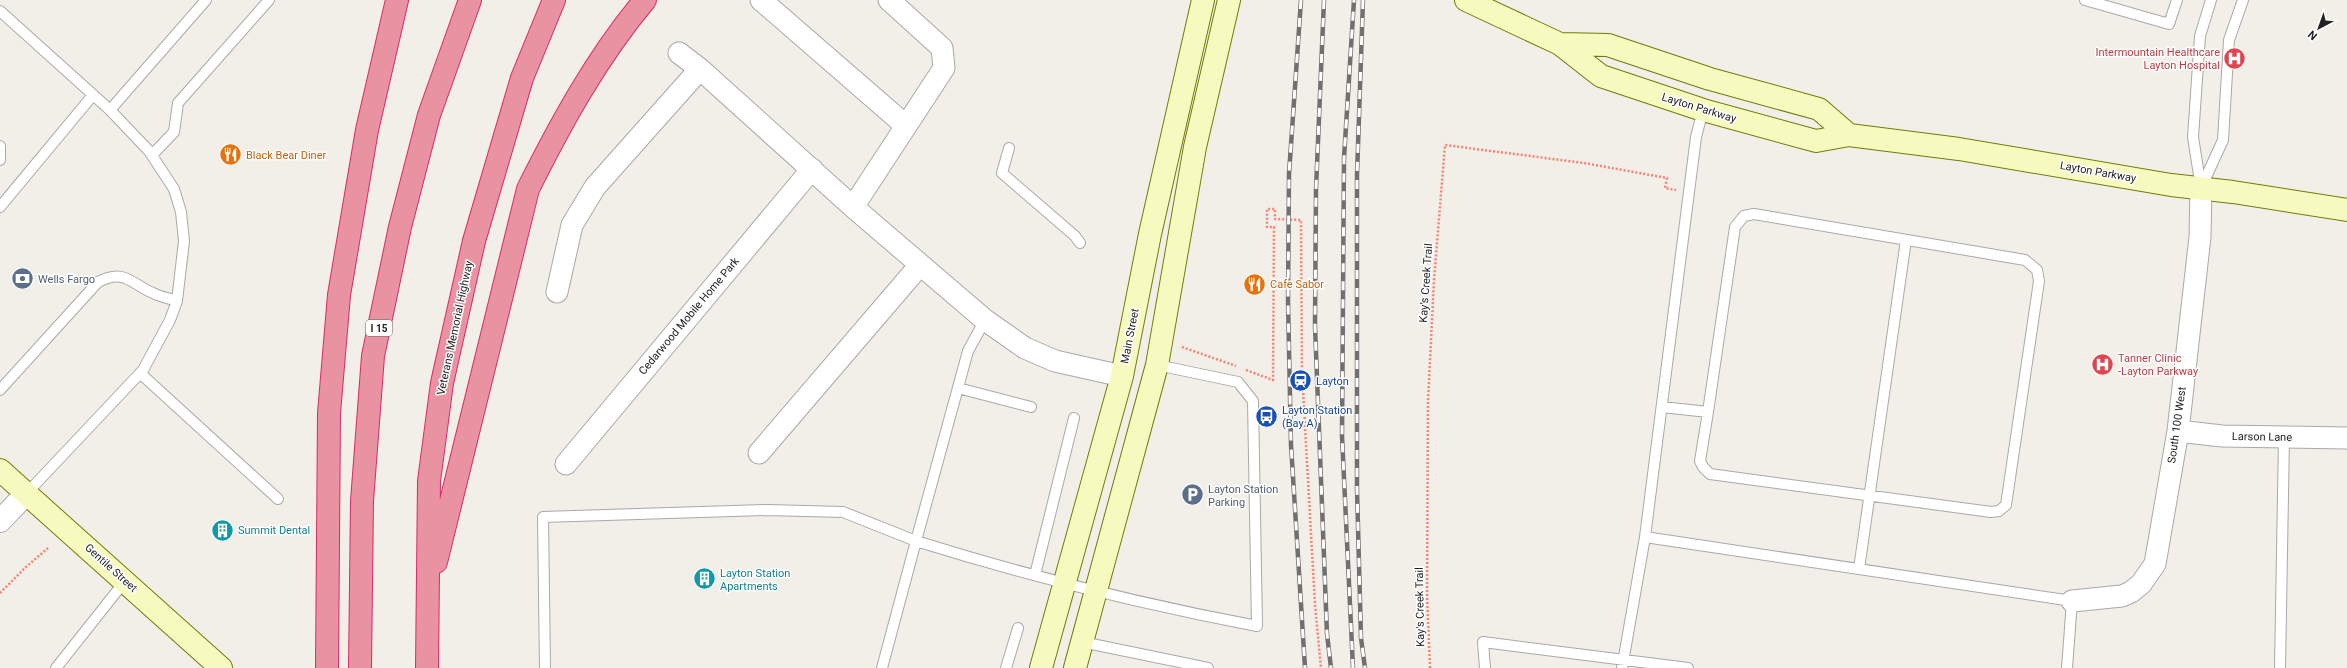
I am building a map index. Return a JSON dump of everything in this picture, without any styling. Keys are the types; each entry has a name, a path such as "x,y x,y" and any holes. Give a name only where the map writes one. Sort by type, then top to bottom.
{"highway":[{"path":"327,668 329,413 339,295 367,130 397,0"},
{"name":"I 15","path":"360,668 362,501 373,356 400,227 430,114 470,0"},
{"name":"Veterans Memorial Highway","path":"427,668 429,481 442,383 474,241 522,78 554,0"},
{"path":"428,598 528,189 555,134 583,86 645,0"}],"main road":[{"name":"Main Street","path":"1041,668 1063,583 1122,376 1150,234 1203,0"},
{"path":"1075,668 1157,365 1195,147 1229,0"},
{"name":"Layton Parkway","path":"1466,0 1560,44 1601,76 1703,110 1816,141 1849,134 1959,149 2347,210"},
{"name":"Layton Parkway","path":"1560,44 1608,45 1710,79 1818,109 1849,134"},
{"name":"Gentile Street","path":"0,470 221,668"}],"street":[{"path":"761,0 905,125"},
{"path":"853,207 905,125 944,68 942,48 889,0"},
{"path":"679,53 700,69 853,207 985,320 1025,348 1055,361 1122,376"},
{"path":"558,292 572,225 595,187 700,69"},
{"name":"Cedarwood Mobile Home Park","path":"566,464 812,169"},
{"name":"South 100 West","path":"2072,601 2122,596 2131,592 2141,584 2155,564 2178,431 2200,236 2201,188"},
{"path":"759,453 920,265"},
{"name":"Larson Lane","path":"2178,431 2222,436 2347,438"},
{"path":"0,521 27,493"}],"lane":[{"path":"110,110 206,0"},
{"path":"152,156 174,132 178,103 269,0"},
{"path":"2085,0 2169,24 2177,0"},
{"path":"2201,188 2193,136 2200,36 2211,0"},
{"path":"2201,188 2223,140 2229,40 2243,0"},
{"path":"0,11 110,110 152,156 174,189 181,212 184,241 177,301 170,320 140,374 27,493"},
{"path":"0,207 93,95"},
{"path":"1623,664 1645,537 1696,137 1703,110"},
{"path":"0,146 0,160"},
{"path":"1009,148 1002,173 1076,236 1080,243"},
{"path":"1754,214 1906,240 2026,260 2037,270 2039,281 2006,505 2000,511 1991,512 1710,474 1703,467 1700,461 1735,227 1744,216 1754,214"},
{"path":"1859,569 1906,240"},
{"path":"0,390 102,280 117,276 130,278 152,293 177,301"},
{"path":"882,668 968,351 985,320"},
{"path":"545,668 544,517 767,510 843,512 916,541 1008,570 1035,575 1096,592 1161,607 1257,626 1253,401 1238,382 1157,365"},
{"path":"140,374 278,499"},
{"path":"958,388 1031,407"},
{"path":"1662,407 1708,412"},
{"path":"1035,575 1074,418"},
{"path":"2280,668 2284,437"},
{"path":"1645,537 2072,601 2067,668"},
{"path":"56,668 125,581"},
{"path":"1006,668 1018,628"},
{"path":"1082,642 1208,668"},
{"path":"1485,668 1483,642 1623,664 1688,668"}],"path":[{"name":"Kay's Creek Trail","path":"1430,668 1427,594 1428,400 1434,280 1445,145 1584,163 1667,178 1665,188 1676,190"},
{"path":"1182,346 1273,380 1274,227 1267,227 1267,209 1275,209 1275,219 1301,220 1302,373 1315,605 1321,668"},
{"path":"0,593 48,548"}],"railway":[{"path":"1301,0 1289,174 1288,301 1291,445 1305,668"},
{"path":"1324,0 1316,189 1315,326 1327,634 1331,668"},
{"path":"1353,668 1342,436 1344,158 1354,0"},
{"path":"1363,0 1357,175 1357,489 1361,638 1365,668"}],"place":[{"name":"Intermountain Healthcare Layton Hospital","path":"2235,58"},
{"name":"Black Bear Diner","path":"231,155"},
{"name":"Wells Fargo","path":"23,279"},
{"name":"Cafe Sabor","path":"1255,284"},
{"name":"Tanner Clinic -Layton Parkway","path":"2102,364"},
{"name":"Layton","path":"1301,381"},
{"name":"Layton Station (Bay A)","path":"1267,416"},
{"name":"Layton Station Parking","path":"1192,495"},
{"name":"Summit Dental","path":"222,530"},
{"name":"Layton Station Apartments","path":"705,579"}]}
